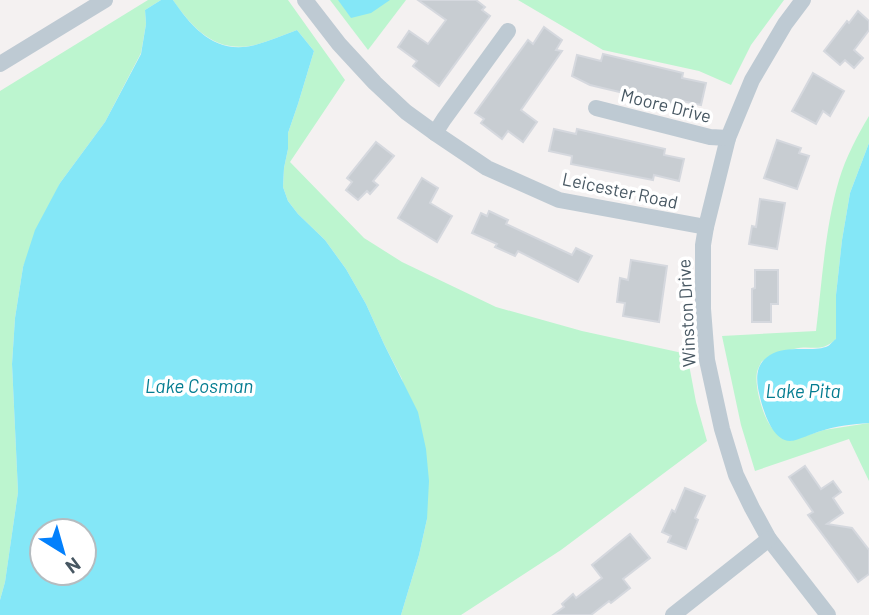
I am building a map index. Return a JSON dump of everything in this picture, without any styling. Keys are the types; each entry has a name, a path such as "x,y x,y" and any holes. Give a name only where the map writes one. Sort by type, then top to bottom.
{"street":[{"path":"0,64 105,0"},
{"name":"Leicester Road","path":"305,0 340,44 405,112 487,168 559,200 706,227"},
{"name":"Winston Drive","path":"803,0 785,24 752,80 728,138 703,245 702,309 707,360 722,429 736,475 769,538 828,615"},
{"path":"435,134 509,31"},
{"name":"Moore Drive","path":"596,108 710,137 728,138"},
{"path":"673,615 769,538"}],"green space":[{"path":"148,0 161,0 145,10 146,24 141,53 105,122 60,183 23,267 15,318 12,364 18,492 0,600 0,91"},
{"path":"173,0 288,0 345,80 290,162 364,238 402,262 496,307 582,331 687,354 707,441 561,550 461,615 401,615 427,519 402,379 346,269 325,240 288,201 283,187 288,133 314,51 297,30 255,45 241,47 217,42 197,29"},
{"path":"330,0 406,0 368,50"},
{"path":"518,0 784,0 751,45 731,85 699,71 603,50"},
{"path":"869,116 869,143 850,193 842,240 836,295 836,339 825,346 790,350 762,361 756,378 758,395 767,420 775,431 790,441 824,430 869,423 869,481 849,439 755,471 741,425 722,336 816,331 824,255 834,198 848,155"}],"water":[{"name":"Lake Cosman","path":"161,0 173,0 197,30 217,43 241,47 255,45 297,30 314,51 288,133 283,187 288,201 325,240 346,269 366,304 418,412 429,481 427,519 401,615 0,615 0,600 18,492 12,364 15,318 23,267 35,230 60,183 105,122 141,54 146,24 145,10"},
{"path":"338,0 390,0 371,13 351,18"},
{"name":"Lake Pita","path":"869,143 869,423 833,428 790,441 777,435 764,411 758,388 758,370 766,358 777,352 822,348 829,346 836,339 836,295 842,240 850,193"}],"building":[{"path":"418,0 476,0 485,7 482,10 490,16 439,86 413,66 417,61 398,47 409,31 428,44 446,20"},
{"path":"858,11 869,21 869,30 854,50 863,58 854,68 845,60 840,65 824,51"},
{"path":"544,27 562,40 556,50 562,51 521,110 537,122 523,142 508,131 502,139 481,123 484,119 475,113 528,40 533,44"},
{"path":"603,54 683,73 682,78 706,83 701,105 682,101 681,106 645,98 590,85 572,76 577,55 601,61"},
{"path":"813,73 844,91 830,116 823,111 816,124 792,111"},
{"path":"554,129 576,134 577,129 665,149 664,155 684,159 679,181 654,175 653,180 571,164 572,156 549,151"},
{"path":"777,140 801,148 799,153 809,156 797,189 764,178"},
{"path":"376,142 394,156 373,181 378,185 370,194 367,191 358,200 346,190 352,182 347,178"},
{"path":"422,178 438,188 430,203 452,216 437,242 398,218"},
{"path":"760,199 785,203 777,249 749,244 752,226 756,227"},
{"path":"489,211 508,220 506,224 572,255 576,248 592,256 578,282 518,251 515,256 495,247 497,244 472,233 481,213 487,216"},
{"path":"631,260 667,266 659,322 623,316 625,303 617,302 620,278 628,280"},
{"path":"755,270 778,270 778,304 771,304 771,322 752,322"},
{"path":"805,466 821,489 833,481 841,492 833,498 843,513 827,524 852,528 869,550 869,574 858,582 808,515 813,512 789,477"},
{"path":"685,488 705,496 686,549 668,542 671,536 662,532 672,510 675,512"},
{"path":"630,534 650,558 623,579 630,588 591,615 553,615 564,607 562,604 573,594 576,598 602,578 592,565"}]}
